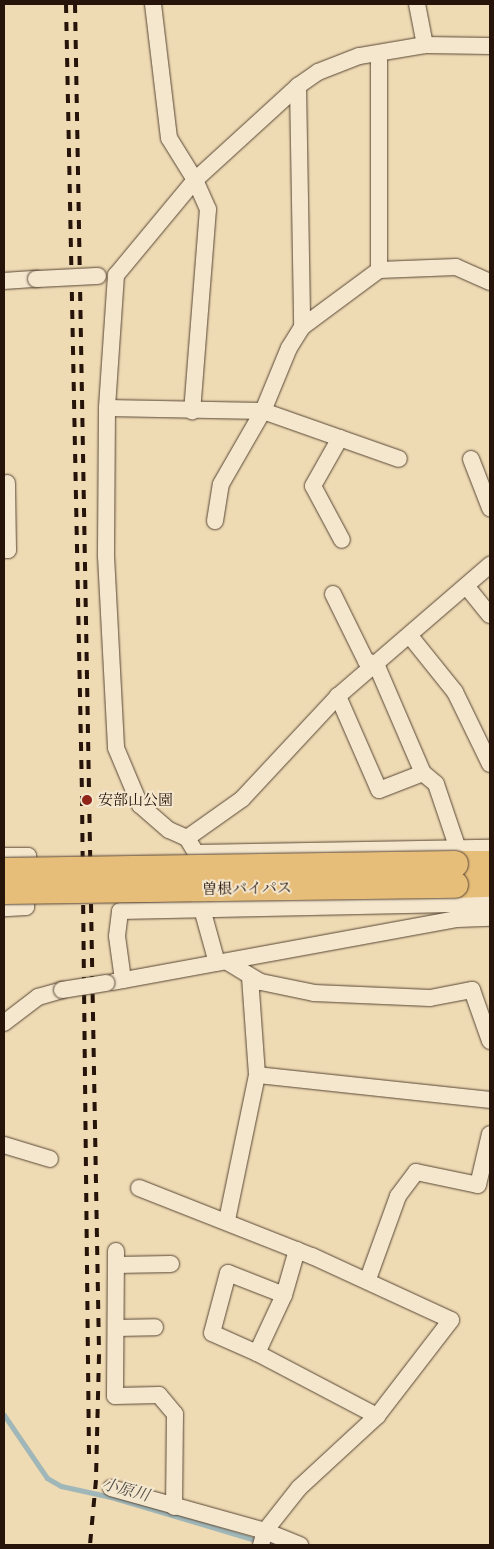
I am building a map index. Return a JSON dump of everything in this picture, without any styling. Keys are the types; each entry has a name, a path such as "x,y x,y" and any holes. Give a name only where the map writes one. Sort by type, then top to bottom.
{"highway":[{"name":"曽根バイパス","path":"4,871 490,864"},
{"name":"曽根バイパス","path":"4,891 456,865 490,884"}],"street":[{"path":"153,4 169,138 195,180 208,209 192,411"},
{"path":"417,4 425,45"},
{"path":"490,46 425,45 358,56 318,72 298,86 195,180 116,275 107,408 106,556 116,748 140,805 168,830 187,838 196,853 200,909 223,963 261,982 314,993 430,998 472,990 490,1042"},
{"path":"378,53 379,270"},
{"path":"298,86 302,327"},
{"path":"215,522 221,484 263,411 288,348 302,327 379,270 456,267 490,282"},
{"path":"4,281 116,275"},
{"path":"107,408 263,411 399,459"},
{"path":"340,438 313,486 342,540"},
{"path":"471,459 490,508"},
{"path":"4,550 8,550 7,483"},
{"path":"187,838 242,799 338,696 467,587 490,565"},
{"path":"467,587 490,615"},
{"path":"333,594 366,661 376,664 423,773 436,784 456,865"},
{"path":"410,636 455,692 490,764"},
{"path":"338,696 379,790 423,773"},
{"path":"196,853 456,865 490,848"},
{"path":"4,856 28,856 26,907 4,908"},
{"path":"123,980 117,936 120,910 490,903"},
{"path":"4,1023 38,997 62,990 223,963 457,919 490,918"},
{"path":"227,1220 256,1075 250,977"},
{"path":"256,1075 490,1100"},
{"path":"368,1279 398,1196 416,1172 478,1185 490,1134"},
{"path":"4,1145 50,1159"},
{"path":"139,1188 227,1220 368,1279 451,1320 377,1416 300,1488 263,1538"},
{"path":"257,1353 284,1294 297,1250"},
{"path":"171,1264 116,1258 116,1396 159,1395 175,1414 174,1507"},
{"path":"284,1294 228,1273 212,1333 257,1353 377,1416"},
{"path":"116,1328 155,1328"},
{"path":"111,1488 174,1507 263,1538 300,1545"}],"waterway":[{"name":"小原川","path":"4,1415 47,1478 61,1486 111,1497 272,1545"}],"railway":[{"path":"66,4 82,797 89,1455"},
{"path":"75,4 99,1355 96,1480 90,1545"}],"place":[{"name":"安部山公園","path":"87,800"}]}
